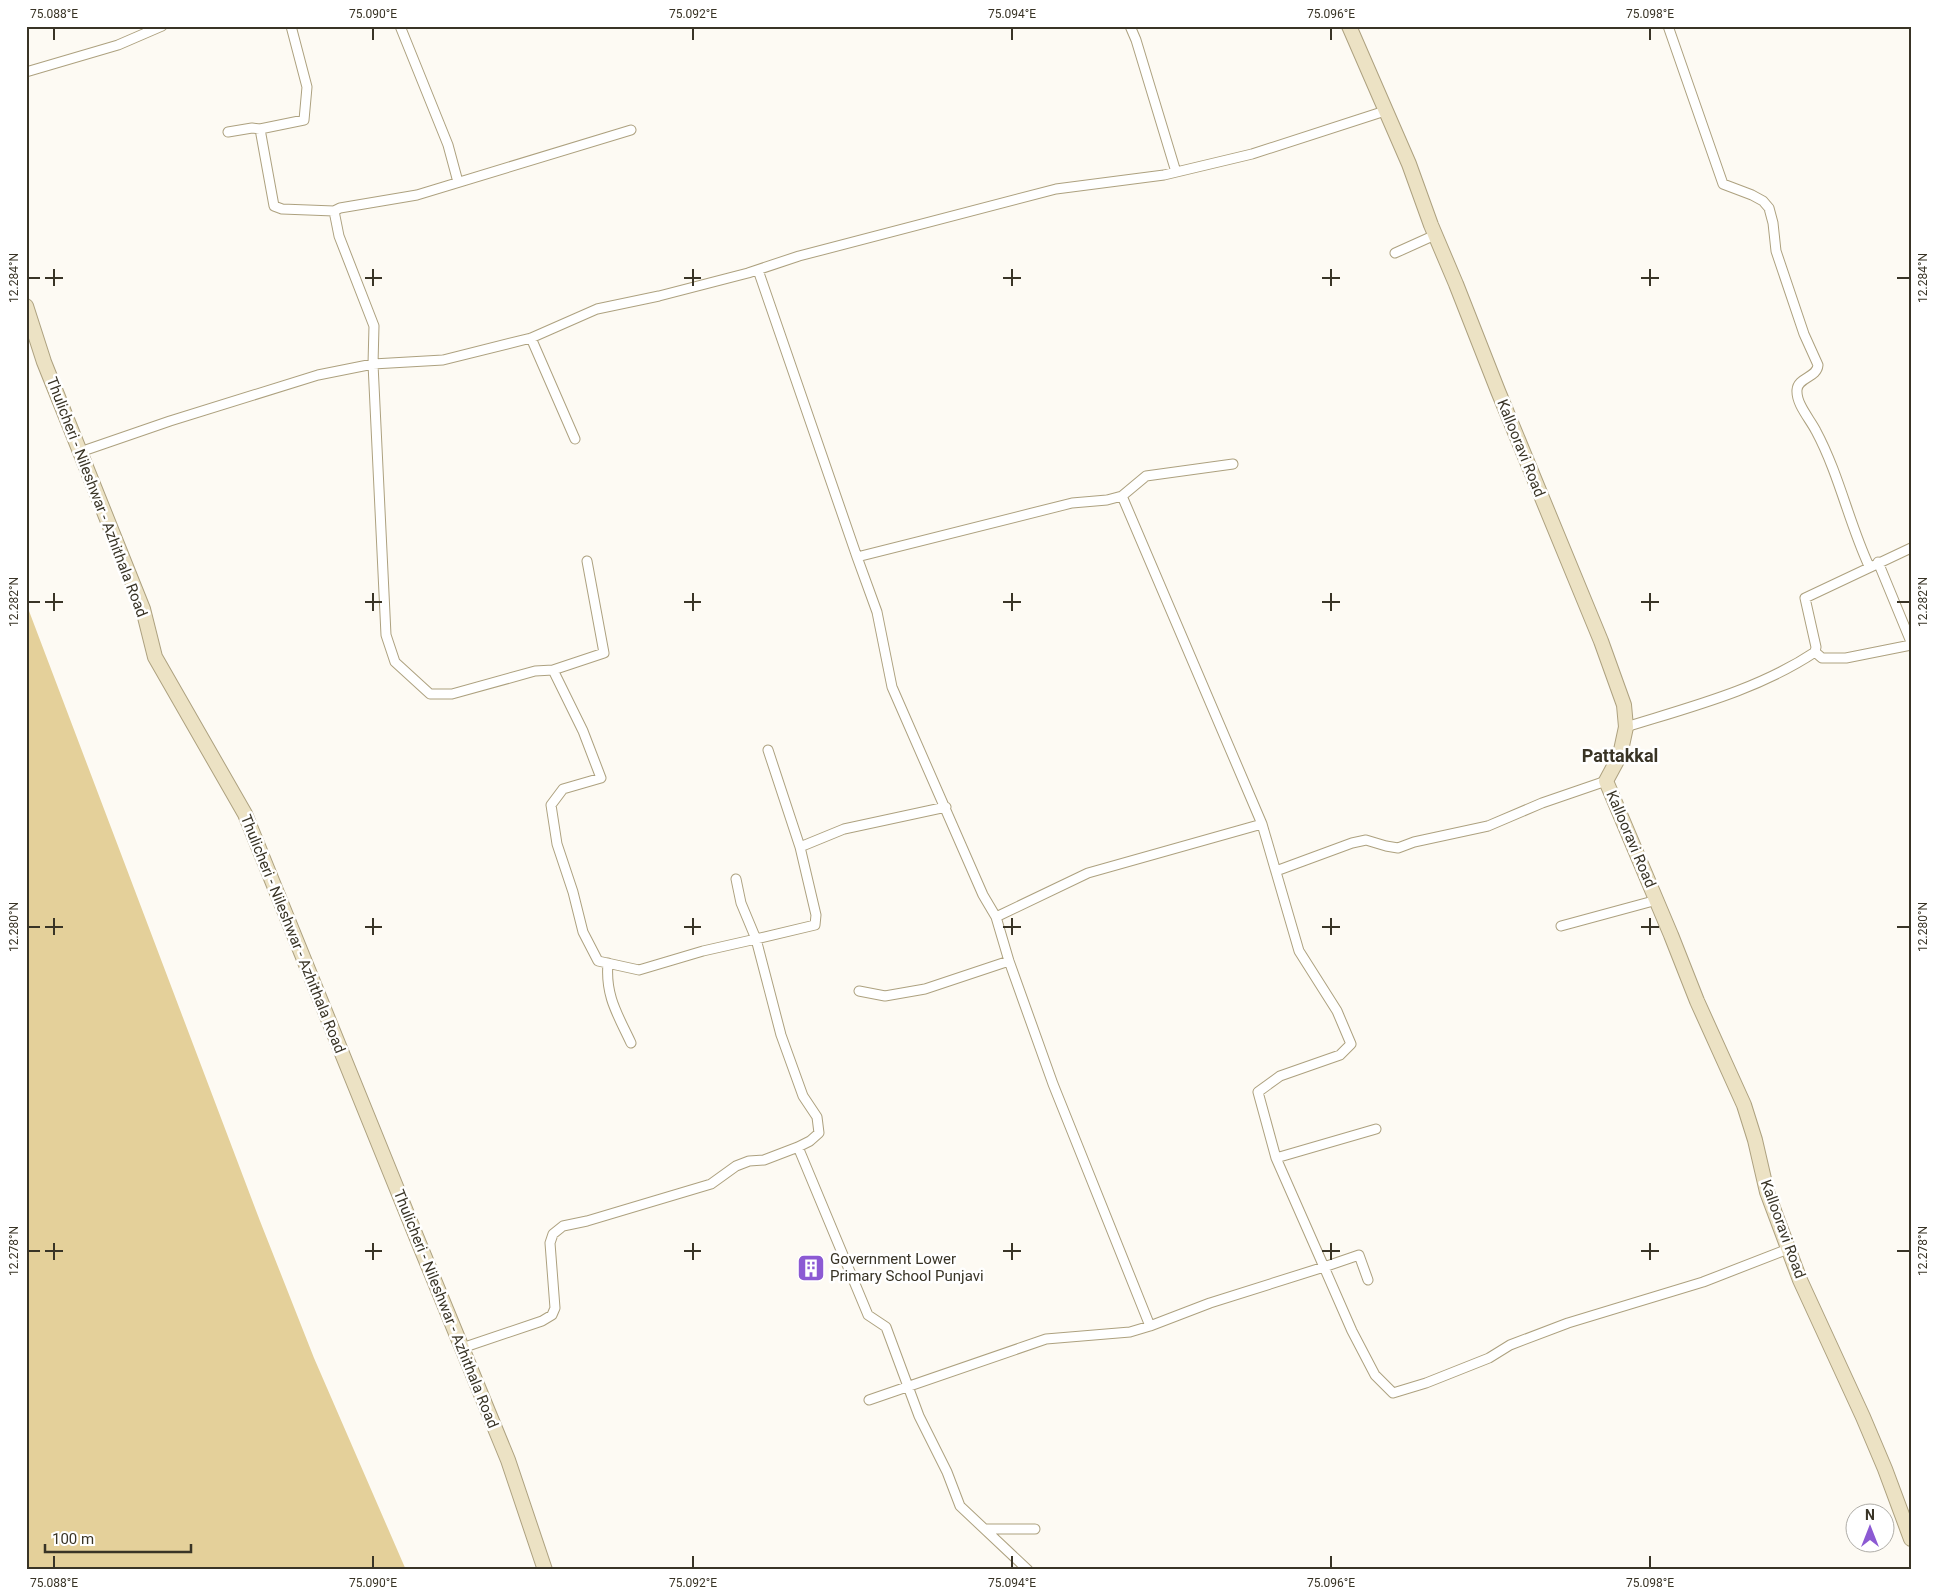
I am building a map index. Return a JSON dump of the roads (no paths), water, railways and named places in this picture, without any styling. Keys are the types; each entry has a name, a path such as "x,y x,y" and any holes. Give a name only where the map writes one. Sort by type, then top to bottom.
{"main road":[{"name":"Kallooravi Road","path":"1349,26 1409,164 1435,235 1601,641 1624,705 1626,727 1620,755 1606,781 1698,1001 1744,1105 1755,1140 1767,1192 1788,1249 1800,1280 1867,1426 1911,1539"},
{"name":"Thulicheri - Nileshwar - Azhithala Road","path":"26,306 44,362 143,610 155,656 245,814 508,1460 537,1552 545,1570"}],"street":[{"path":"26,72 118,45 162,26"},
{"path":"228,132 252,128 260,129 304,120 307,87 290,26"},
{"path":"400,26 448,145 458,182"},
{"path":"1130,26 1136,40 1176,172"},
{"path":"1668,26 1723,184 1752,195 1763,201 1769,208 1773,223 1776,252 1786,285 1818,365 1815,373 1799,384 1797,388 1798,396 1817,432 1836,476 1857,540 1869,566"},
{"path":"80,452 170,421 318,375 373,364 443,360 531,338 597,309 659,296 758,270 799,256 892,231 1056,190 1176,172 1252,154 1385,111"},
{"path":"260,129 274,206 282,209 334,211 340,208 417,195 631,130"},
{"path":"334,211 339,236 374,326 373,364 386,635 395,662 430,694 452,694 535,671 553,670 604,653 587,561"},
{"path":"1395,253 1435,235"},
{"path":"758,270 877,612 892,687 983,895 996,917 1009,962 1054,1084 1150,1326"},
{"path":"531,338 575,439"},
{"path":"856,556 1072,503 1107,500 1122,496 1146,476 1232,464"},
{"path":"1122,496 1262,824 1299,951 1337,1011 1351,1044 1340,1055 1280,1076 1258,1092 1276,1158 1352,1331 1375,1376 1393,1393 1426,1383 1489,1358 1510,1345 1568,1323 1702,1282 1788,1249"},
{"path":"1878,562 1911,643 1846,658 1822,658 1815,652 1814,634 1806,598 1869,566 1878,562 1911,548"},
{"path":"1626,727 1726,696 1787,670 1815,652"},
{"path":"553,670 583,731 602,778 563,789 551,805 557,844 584,932 598,961 639,970 703,951 815,925 816,915 800,847 768,750"},
{"path":"1276,871 1352,843 1366,840 1398,848 1414,842 1488,826 1542,803 1606,781"},
{"path":"800,847 844,829 946,808"},
{"path":"996,917 1088,873 1262,824"},
{"path":"462,1348 542,1321 552,1315 555,1308 550,1243 554,1234 563,1226 587,1221 711,1184 736,1166 750,1161 764,1160 798,1147 810,1141 818,1133 817,1117 803,1096 781,1035 756,939 741,903 736,879"},
{"path":"1560,926 1657,900"},
{"path":"859,991 885,996 925,989 1009,962"},
{"path":"608,963 607,979 612,1002 632,1043"},
{"path":"1276,1158 1376,1129"},
{"path":"798,1147 868,1315 886,1327 910,1387 919,1416 947,1472 960,1506 1028,1570"},
{"path":"869,1400 1046,1339 1130,1332 1210,1303 1359,1255 1368,1280"},
{"path":"986,1529 1036,1529"}],"place":[{"name":"Government Lower Primary School Punjavi","path":"811,1268"}],"district":[{"name":"Pattakkal","path":"1620,755"}]}
